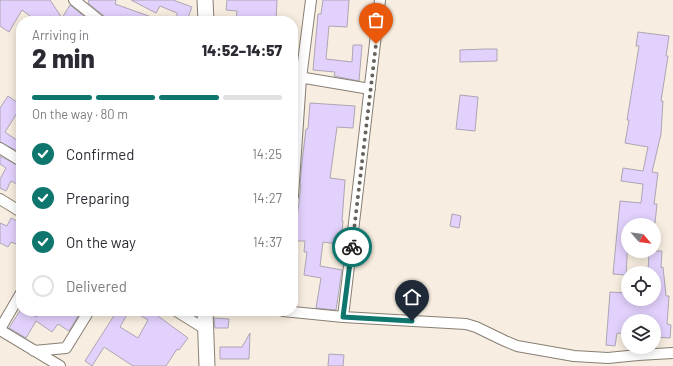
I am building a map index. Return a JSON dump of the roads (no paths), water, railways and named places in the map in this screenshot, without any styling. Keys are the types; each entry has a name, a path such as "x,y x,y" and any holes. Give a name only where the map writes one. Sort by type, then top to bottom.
{"main road":[{"path":"205,0 206,16"},
{"path":"205,316 207,366"}],"street":[{"path":"74,0 94,16"},
{"path":"298,72 311,0"},
{"path":"343,317 380,0"},
{"path":"298,77 370,88"},
{"path":"0,148 16,158"},
{"path":"0,199 16,209"},
{"path":"16,302 0,329 60,366"},
{"path":"298,312 343,317 466,324 476,327 517,346 574,356 608,358 673,354"},
{"path":"34,351 66,348 86,316"},
{"path":"184,316 205,329"}]}
